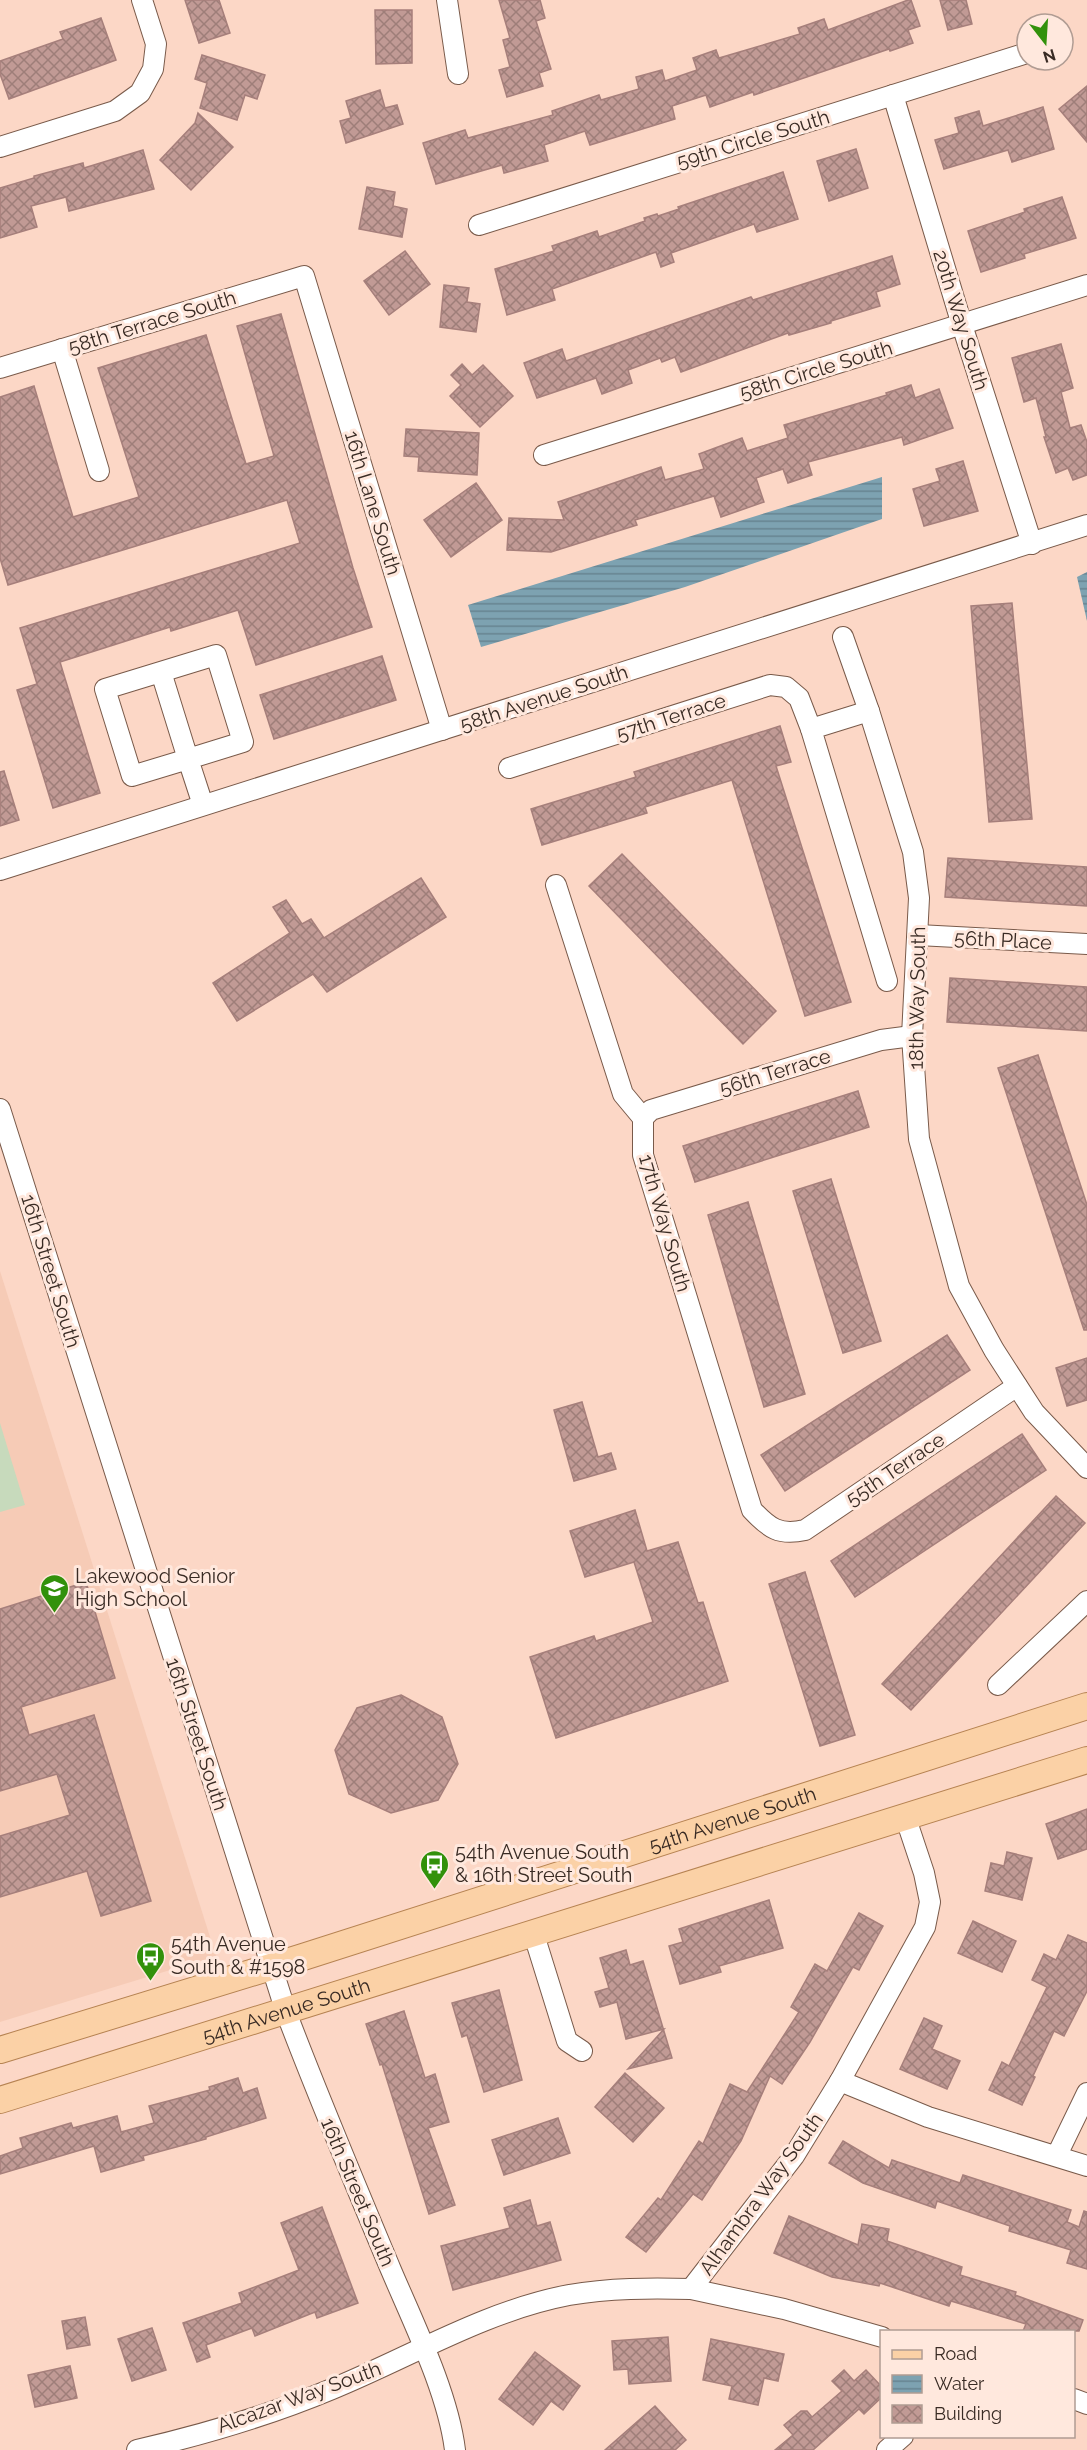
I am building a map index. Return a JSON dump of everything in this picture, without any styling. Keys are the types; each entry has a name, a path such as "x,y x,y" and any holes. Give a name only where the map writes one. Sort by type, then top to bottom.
{"main road":[{"name":"54th Avenue South","path":"0,2050 270,1967 1087,1706"},
{"name":"54th Avenue South","path":"0,2100 534,1935 1087,1760"}],"street":[{"path":"0,147 115,111 140,93 153,69 156,44 142,0"},
{"path":"447,0 458,74"},
{"name":"59th Circle South","path":"479,225 1015,57"},
{"name":"20th Way South","path":"893,95 962,325 1032,544"},
{"name":"58th Terrace South","path":"0,368 304,276"},
{"name":"16th Lane South","path":"304,276 442,730"},
{"name":"58th Circle South","path":"544,455 1087,285"},
{"path":"62,349 99,471"},
{"name":"58th Avenue South","path":"0,870 1087,525"},
{"name":"18th Way South","path":"843,637 869,711 913,852 919,898 912,1036 919,1139 959,1286 994,1350 1034,1412 1087,1467"},
{"path":"216,655 243,742 188,759 132,776 105,689 216,655"},
{"path":"161,672 203,805"},
{"name":"57th Terrace","path":"509,768 770,685 786,687 799,698 811,729 887,981"},
{"path":"811,729 869,711"},
{"path":"556,885 623,1094 642,1118"},
{"name":"56th Place","path":"918,935 1087,944"},
{"name":"56th Terrace","path":"642,1118 651,1110 881,1040 912,1036"},
{"name":"16th Street South","path":"0,1109 270,1967 323,2109 425,2348"},
{"name":"17th Way South","path":"642,1118 643,1155 723,1419 752,1510 767,1526"},
{"name":"55th Terrace","path":"767,1526 790,1534 805,1530 1017,1386"},
{"path":"998,1685 1087,1601"},
{"name":"Alhambra Way South","path":"425,2348 481,2322 568,2296 628,2288 691,2289 794,2156 840,2081 925,1927 930,1902 924,1873 905,1816"},
{"path":"534,1935 567,2041 582,2051"},
{"path":"840,2081 928,2117 1087,2166"},
{"path":"1057,2155 1087,2093"},
{"path":"691,2289 784,2309 880,2336"},
{"path":"425,2348 453,2430 455,2450"},
{"name":"Alcazar Way South","path":"137,2450 243,2421 330,2390 425,2348"},
{"path":"887,2450 901,2438"}],"shaded area":[{"name":"Lakewood Senior High School","path":"0,1271 216,1956 0,2022"}],"green space":[{"path":"0,1423 25,1505 0,1512"}],"water":[{"path":"882,477 882,519 685,587 481,647 468,605"},
{"path":"1087,572 1087,621 1077,577"}],"building":[{"path":"185,0 219,0 230,33 199,43"},
{"path":"499,0 540,0 545,18 536,21 551,69 539,73 543,86 507,97 499,70 510,67 503,40 510,38"},
{"path":"911,0 920,26 908,30 913,43 710,107 706,95 672,106 675,119 590,145 585,131 544,145 548,161 504,173 502,165 436,184 423,143 465,130 468,138 553,115 552,111 599,95 601,100 639,89 636,77 662,70 665,81 697,70 693,58 716,50 719,58 800,34 798,28 824,19 828,30"},
{"path":"940,0 966,0 972,24 948,30"},
{"path":"375,10 412,10 412,63 376,64"},
{"path":"101,18 116,60 9,99 0,74 0,61 63,39 60,32"},
{"path":"202,55 265,75 257,99 245,95 237,120 200,108 207,83 195,79"},
{"path":"1087,86 1087,142 1059,109"},
{"path":"380,90 385,108 397,105 403,124 346,143 340,121 351,118 346,101"},
{"path":"1043,107 1054,149 1012,162 1008,150 944,169 935,140 959,133 955,118 979,111 983,126"},
{"path":"198,113 233,147 191,190 160,160 195,123"},
{"path":"856,149 868,188 829,201 817,161"},
{"path":"143,150 154,189 69,211 66,197 31,206 37,227 0,238 0,188 34,178 34,176 83,163 84,168"},
{"path":"783,172 798,219 757,232 754,224 671,253 674,262 661,267 656,252 552,289 555,300 507,315 495,269 554,251 552,246 597,231 599,237 645,221 644,218 657,214 658,216 679,209 678,207"},
{"path":"367,187 395,192 393,206 407,209 402,237 359,229"},
{"path":"1062,197 1076,238 1024,254 1025,258 981,272 968,231"},
{"path":"405,251 430,284 389,315 364,281"},
{"path":"892,256 900,284 876,292 880,306 831,321 831,323 789,335 788,333 681,372 675,357 662,362 660,358 628,370 632,383 602,394 596,378 537,398 524,363 562,349 566,361 751,297 753,300"},
{"path":"444,285 469,288 467,302 480,304 476,332 440,327"},
{"path":"281,314 372,627 256,665 238,610 171,631 170,627 60,662 100,793 53,808 17,690 37,684 20,628 300,543 287,500 8,585 0,558 0,397 34,386 73,517 139,497 98,368 206,335 246,464 274,456 237,326"},
{"path":"1061,344 1073,388 1061,392 1070,428 1081,425 1087,442 1087,475 1073,480 1068,468 1056,473 1044,437 1046,437 1036,398 1024,402 1012,358"},
{"path":"462,364 472,375 483,365 513,396 480,427 450,396 461,385 451,375"},
{"path":"911,385 915,398 939,389 953,428 904,445 902,437 808,462 812,475 788,483 783,469 756,478 764,502 721,517 714,496 635,520 637,525 551,552 507,550 509,518 564,520 558,502 661,467 665,480 704,469 699,454 742,438 747,451 788,438 784,425 887,395 886,393"},
{"path":"406,429 479,433 477,475 418,471 419,457 404,456"},
{"path":"963,461 978,511 924,526 913,489 940,481 936,469"},
{"path":"476,483 502,520 451,557 424,520"},
{"path":"1012,603 1032,819 989,822 971,606"},
{"path":"382,656 396,700 274,739 260,695"},
{"path":"780,726 791,762 776,766 851,1002 805,1016 732,780 645,807 647,813 542,845 531,809 636,777 634,772"},
{"path":"4,771 19,820 0,826 0,772"},
{"path":"622,854 776,1011 743,1044 589,886"},
{"path":"948,858 1087,867 1087,906 945,897"},
{"path":"421,878 446,917 327,992 313,974 237,1021 213,983 290,933 273,907 286,900 302,924 311,919 324,938"},
{"path":"950,978 1087,987 1087,1031 947,1022"},
{"path":"1038,1055 1087,1205 1087,1330 1084,1330 998,1068"},
{"path":"858,1091 869,1127 695,1182 683,1146"},
{"path":"831,1179 881,1341 843,1353 793,1191"},
{"path":"748,1202 805,1394 764,1407 708,1215"},
{"path":"947,1335 970,1370 785,1491 761,1455"},
{"path":"1087,1358 1087,1400 1067,1406 1056,1368"},
{"path":"582,1402 598,1457 611,1453 616,1469 574,1481 554,1410"},
{"path":"1022,1434 1046,1470 855,1597 831,1561"},
{"path":"1056,1496 1085,1523 911,1710 882,1684"},
{"path":"635,1510 647,1551 678,1542 698,1603 703,1602 728,1681 556,1738 530,1657 594,1636 596,1641 653,1622 634,1562 585,1577 570,1531"},
{"path":"805,1572 855,1735 820,1746 769,1584"},
{"path":"86,1582 115,1678 21,1707 29,1735 94,1715 151,1901 101,1916 87,1871 0,1897 0,1836 70,1815 57,1774 0,1791 0,1609"},
{"path":"401,1695 442,1717 458,1764 438,1800 391,1813 349,1794 335,1750 357,1708"},
{"path":"1087,1809 1087,1849 1058,1859 1046,1824"},
{"path":"1007,1852 1032,1858 1022,1900 985,1891 991,1863 1004,1866"},
{"path":"769,1900 783,1948 719,1966 721,1972 680,1984 669,1946 683,1942 679,1929"},
{"path":"859,1913 883,1926 859,1970 853,1967 810,2042 782,2084 770,2076 741,2141 702,2200 693,2194 646,2252 626,2237 658,2198 661,2200 699,2141 703,2144 730,2084 747,2092 799,2012 791,2007 815,1964 827,1971"},
{"path":"973,1921 1016,1941 1002,1972 958,1953"},
{"path":"1068,1935 1087,1943 1087,1991 1064,2036 1054,2031 1022,2105 989,2090 1002,2062 1009,2066 1047,1987 1032,1980 1044,1954 1056,1960"},
{"path":"626,1950 630,1965 643,1961 663,2029 626,2039 617,2002 600,2007 595,1992 609,1988 600,1958"},
{"path":"499,1990 522,2080 484,2092 467,2035 462,2037 452,2003"},
{"path":"404,2011 425,2078 435,2074 449,2122 428,2128 455,2205 429,2214 382,2064 380,2065 366,2024"},
{"path":"924,2018 942,2026 932,2049 960,2061 947,2089 900,2069"},
{"path":"663,2030 672,2058 628,2069"},
{"path":"625,2073 664,2108 633,2142 595,2107"},
{"path":"238,2078 243,2093 257,2088 266,2118 206,2137 206,2139 143,2156 144,2160 101,2172 94,2146 0,2174 0,2156 23,2148 20,2138 71,2123 73,2128 117,2116 121,2132 154,2123 149,2106 210,2090 209,2087"},
{"path":"558,2118 570,2153 504,2175 492,2140"},
{"path":"843,2141 889,2168 892,2160 960,2183 963,2175 1071,2210 1067,2222 1079,2227 1084,2211 1087,2212 1087,2269 1067,2263 1071,2250 1009,2231 1010,2226 937,2201 935,2208 863,2183 829,2163"},
{"path":"530,2200 537,2226 550,2222 561,2260 453,2290 441,2246 510,2228 504,2208"},
{"path":"322,2207 358,2303 317,2318 315,2312 255,2336 252,2328 206,2345 210,2357 197,2362 183,2323 242,2303 239,2293 299,2270 281,2223"},
{"path":"789,2216 858,2245 862,2224 889,2229 887,2241 962,2267 960,2275 1016,2292 1015,2295 1083,2320 1079,2331 1023,2330 1026,2324 951,2301 949,2306 880,2283 879,2286 832,2277 774,2253"},
{"path":"85,2317 90,2345 67,2349 62,2321"},
{"path":"152,2328 166,2370 132,2381 118,2339"},
{"path":"668,2337 671,2381 629,2384 628,2369 614,2370 612,2341"},
{"path":"711,2339 784,2354 778,2381 764,2378 758,2405 729,2399 732,2386 703,2380"},
{"path":"535,2352 580,2386 563,2410 551,2401 533,2425 499,2399"},
{"path":"70,2366 77,2398 35,2407 28,2375"},
{"path":"844,2370 854,2381 866,2370 880,2385 880,2399 864,2414 859,2409 813,2450 775,2450 793,2435 784,2425 801,2411 807,2411 812,2417 842,2391 832,2381"},
{"path":"655,2406 686,2440 675,2450 605,2450"}],"place":[{"name":"Lakewood Senior High School","path":"54,1614"},
{"name":"54th Avenue South & 16th Street South","path":"434,1890"},
{"name":"54th Avenue South & #1598","path":"150,1982"}]}
